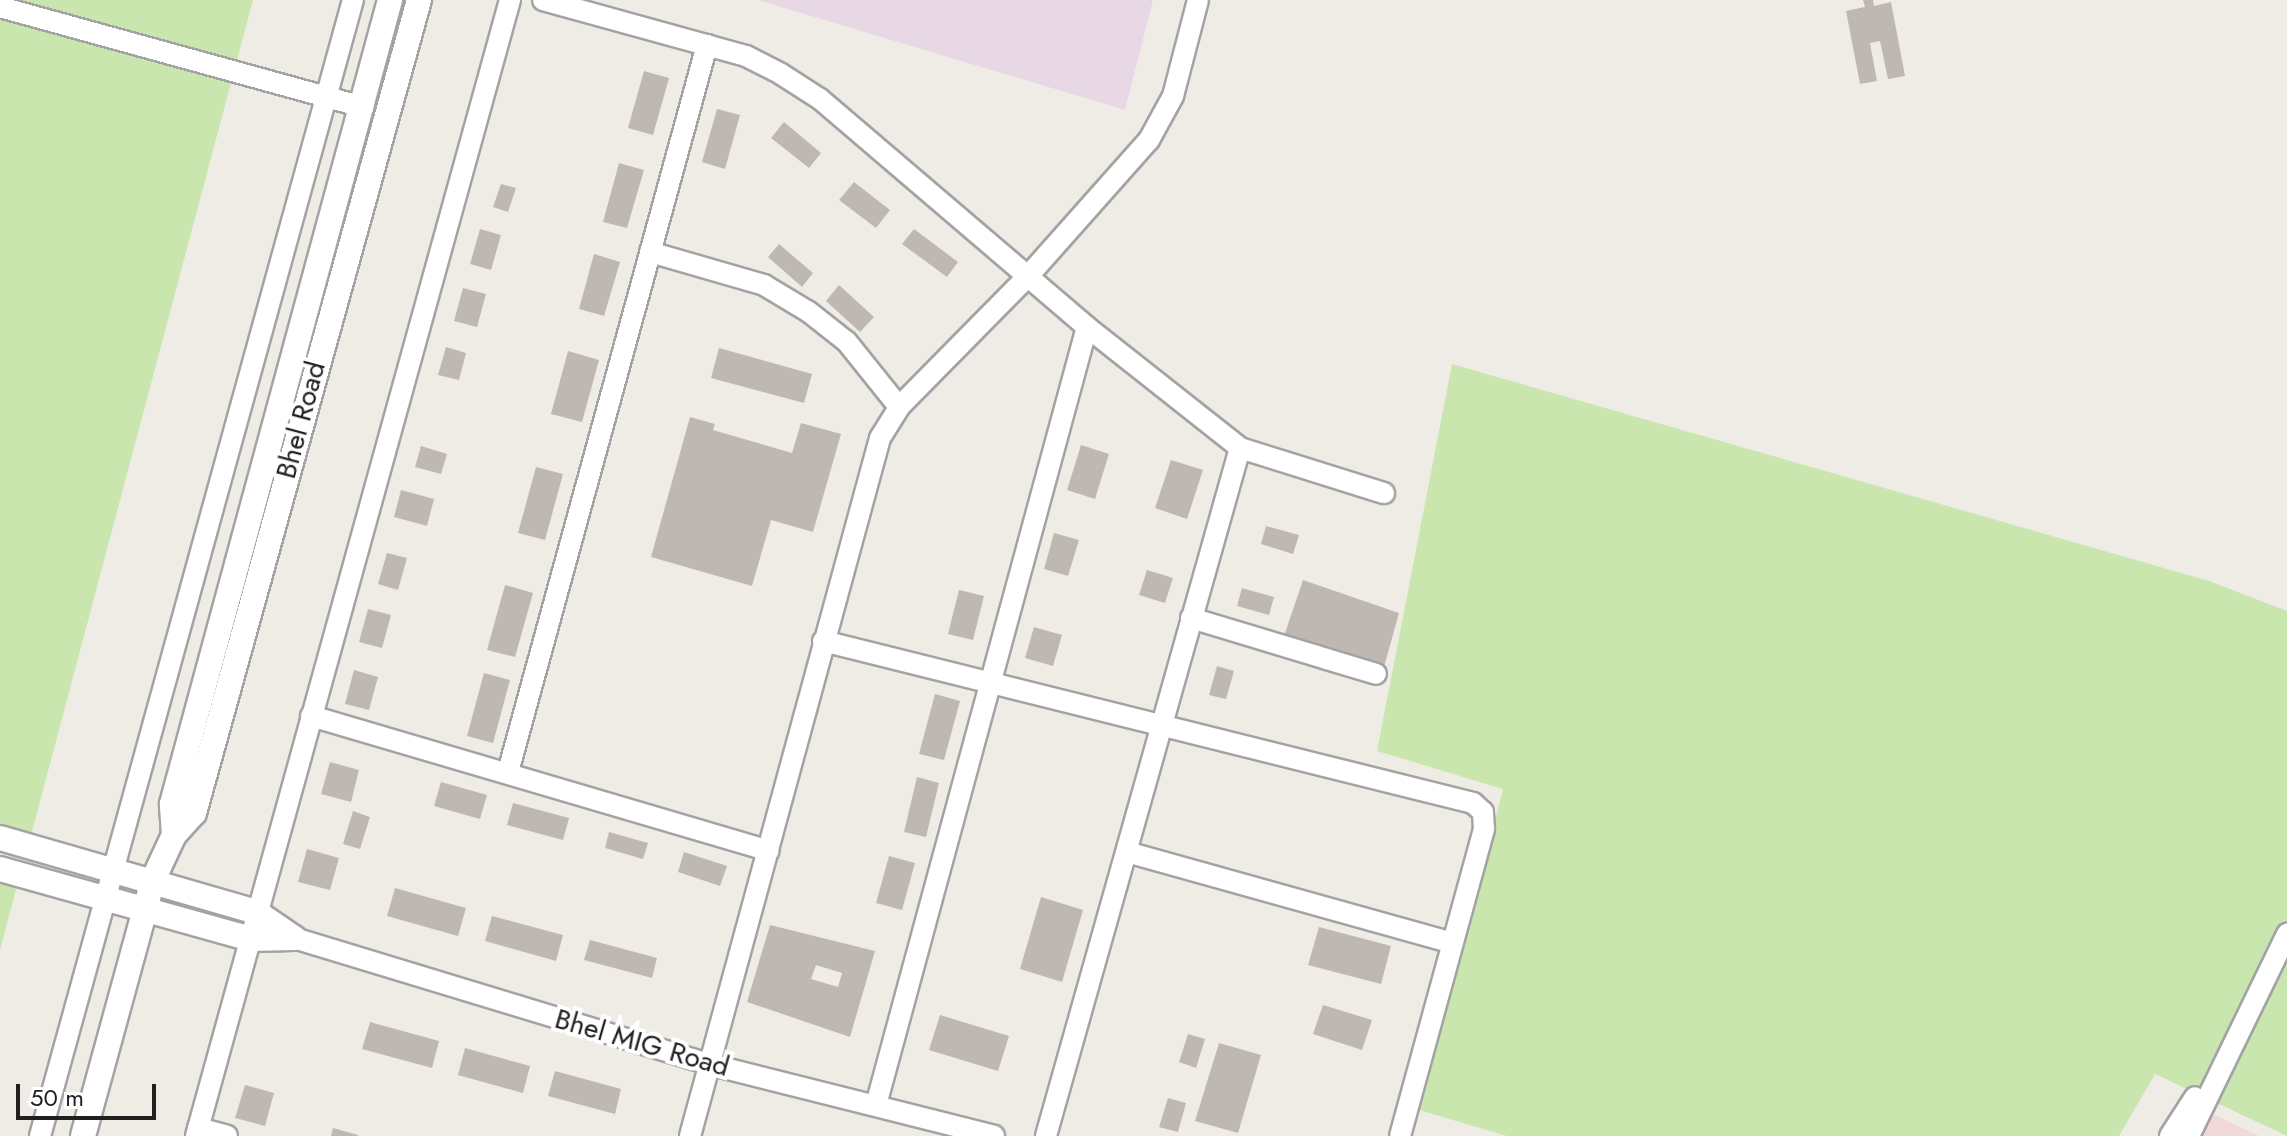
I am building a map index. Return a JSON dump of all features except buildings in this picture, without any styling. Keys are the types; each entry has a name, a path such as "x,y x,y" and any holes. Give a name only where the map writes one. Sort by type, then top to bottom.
{"street":[{"path":"40,1136 353,0"},
{"name":"Bhel Road","path":"174,835 172,804 390,0"},
{"name":"Bhel Road","path":"83,1136 153,880 174,835 194,813 419,0"},
{"path":"227,1136 197,1132 510,0"},
{"path":"543,0 746,56 820,99 1087,327 1240,448 1384,493"},
{"path":"690,1136 880,438 899,407 1029,275 1149,140 1173,96 1198,0"},
{"path":"0,7 363,107"},
{"path":"508,772 707,45"},
{"path":"650,252 764,285 809,312 847,342 899,407"},
{"path":"876,1105 1087,327"},
{"path":"1046,1136 1240,448"},
{"path":"1191,618 1376,674"},
{"path":"823,641 1473,803 1483,812 1484,829 1400,1136"},
{"path":"311,716 769,851"},
{"name":"Bhel MIG Road","path":"0,838 114,868 256,912 294,938 708,1064 994,1136"},
{"path":"1127,852 1453,943"},
{"name":"Bhel MIG Road","path":"0,869 105,898 143,912 250,939 294,938"},
{"path":"2189,1136 2226,1051 2287,934"},
{"path":"2170,1136 2226,1051"}],"shaded area":[{"path":"758,0 1153,0 1125,110"},
{"path":"2213,1114 2259,1136 2200,1136"}],"green space":[{"path":"0,0 253,0 30,839 0,831"},
{"path":"1452,364 2209,581 2287,611 2287,1136 2155,1074 2119,1136 1507,1136 1419,1110 1503,789 1377,751"},
{"path":"0,869 20,874 0,950"}]}
